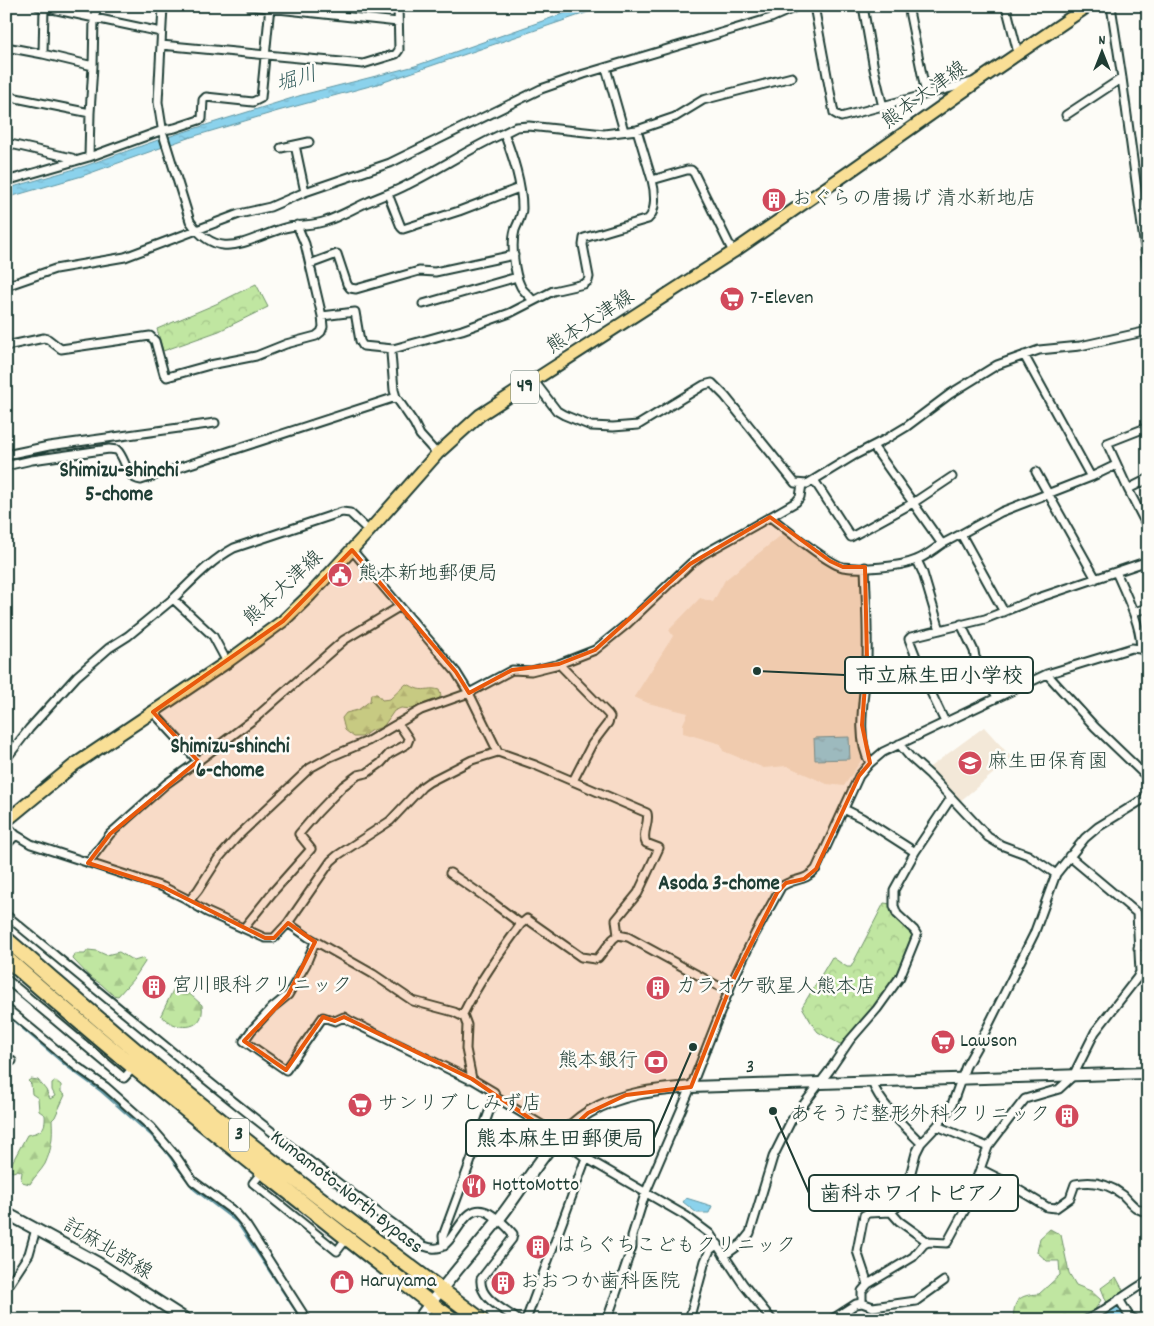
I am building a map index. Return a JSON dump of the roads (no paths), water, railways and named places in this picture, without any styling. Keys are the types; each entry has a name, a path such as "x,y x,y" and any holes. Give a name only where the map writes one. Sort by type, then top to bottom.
{"highway":[{"name":"Kumamoto-North Bypass","path":"6,939 145,1059 220,1120 404,1263 481,1320"},
{"name":"Kumamoto-North Bypass","path":"6,958 39,988 263,1172 453,1320"}],"main road":[{"name":"熊本大津線","path":"7,821 74,765 227,662 283,620 352,550 437,454 480,415 534,382 733,252 850,172 978,80 1088,6"}],"street":[{"path":"89,157 94,19 97,6"},
{"path":"163,6 158,102 163,132 190,221 206,239 217,244 238,245 280,229 324,222 406,186 482,143 516,127 529,126 604,134 637,130 674,117 703,100 792,77"},
{"path":"250,6 398,22"},
{"path":"161,45 363,64 396,54 399,50 398,6"},
{"path":"6,286 55,269 125,257 239,214 270,207 305,192 390,163 541,89 646,54 737,29 771,18 785,9 798,6"},
{"path":"814,6 834,113 841,117 978,80"},
{"path":"863,6 883,107"},
{"path":"908,6 926,94"},
{"path":"1006,6 1018,53"},
{"path":"1111,6 1148,271"},
{"path":"43,54 41,7 161,32"},
{"path":"6,181 89,157 202,119 203,100 206,98 253,102 261,98 270,7"},
{"path":"6,47 93,66"},
{"path":"606,68 624,131"},
{"path":"1066,115 1122,78"},
{"path":"6,96 90,113"},
{"path":"322,316 355,312 360,341 363,346 392,349 462,330 510,313 553,291 587,282 589,277 582,245 584,238 651,217 654,192 637,130"},
{"path":"504,133 514,158 522,208 521,219 515,230 514,255 517,277 522,289 534,301"},
{"path":"281,148 310,142"},
{"path":"6,143 72,158 75,161"},
{"path":"295,145 305,192"},
{"path":"652,180 691,170 733,252"},
{"path":"388,194 400,227 403,229 459,211 520,188"},
{"path":"6,346 44,338 61,349 150,336 155,341 164,374 168,377 210,365 256,356 286,344 316,336 321,332 322,316 310,264 297,225"},
{"path":"310,264 337,254 347,284 350,288 356,289 419,271 435,272 514,255"},
{"path":"423,304 517,277"},
{"path":"534,382 557,411 564,415 591,426 613,427 638,424 704,385 712,383 725,396 795,483 802,484 814,480 906,427 950,394 997,366 1048,348 1100,343 1148,331"},
{"path":"392,349 396,397 414,422 420,435 437,454"},
{"path":"1024,355 1091,477"},
{"path":"6,466 39,459 109,449 117,450 121,454 134,480 141,480 396,397"},
{"path":"6,455 49,446 215,423"},
{"path":"1148,427 1107,443 1148,528"},
{"path":"873,446 942,544"},
{"path":"770,517 830,561 843,566 893,566 917,560 942,544 1002,512 1091,477 1116,464"},
{"path":"1036,472 1096,579"},
{"path":"814,480 851,537 913,503 952,478"},
{"path":"1128,489 1148,479"},
{"path":"189,901 218,859 238,836 310,768 330,757 368,741 398,722 422,710 469,694 512,670 531,671 559,664 595,650 627,624 690,564 702,555 796,502 800,497 802,484"},
{"path":"6,759 29,729 77,676 109,648 128,636 173,599 221,555 234,548 342,512 350,513 369,531"},
{"path":"961,534 1004,612"},
{"path":"352,550 456,672 498,752"},
{"path":"917,560 923,573 940,630"},
{"path":"946,722 925,680 909,639 911,637 1004,612 1038,598 1148,561"},
{"path":"865,567 867,660 862,725 866,756 870,762"},
{"path":"1116,572 1133,612 1142,640 1140,648"},
{"path":"173,599 213,636 227,662"},
{"path":"88,864 110,834 166,784 254,718 344,640 399,606"},
{"path":"1133,612 1148,608"},
{"path":"961,624 975,657 997,697"},
{"path":"607,1320 632,1247 632,1236 646,1194 751,942 777,893 786,883 804,879 810,876 816,869 859,776 870,762 883,752 899,744 1047,674 1132,648 1140,648 1148,653"},
{"path":"559,664 610,717 608,723 592,744 573,781"},
{"path":"1047,674 1095,727 1148,778"},
{"path":"153,712 198,761"},
{"path":"244,928 311,849 299,834 318,812 358,774 367,774 381,764 389,754 407,744 409,739 398,722"},
{"path":"899,744 988,837 1001,845 1028,855 1056,874"},
{"path":"7,821 16,835 31,844 88,864 147,881 265,938 274,938 288,923 338,855 390,821 429,782 472,760 498,752 535,765 646,812 648,817 644,838 646,843 659,848 638,893 616,920 618,935"},
{"path":"868,1284 857,1251 864,1215 891,1212 898,1206 921,1142 937,1126 951,1107 966,1066 1034,934 1056,874 1085,838 1098,827 1142,800 1148,794"},
{"path":"724,1256 742,1243 750,1233 774,1157 791,1121 820,1084 850,1040 877,1009 900,977 917,935 897,914 893,896 894,890 915,852 951,798"},
{"path":"844,809 862,818 915,852"},
{"path":"6,845 16,835"},
{"path":"891,1212 899,1221 928,1242 947,1243 976,1185 988,1147 1025,1099 1059,1090 1073,1076 1095,1032 1140,972 1137,913 1069,856"},
{"path":"450,873 520,924"},
{"path":"6,915 201,1076 351,1194 424,1246 437,1249 444,1246 468,1215 476,1209 482,1209 499,1219 513,1234 512,1239 481,1279 480,1287 484,1295 518,1320"},
{"path":"462,1016 474,990 520,924 527,919 581,957 590,959 598,958 618,935 628,937 729,992"},
{"path":"288,923 315,942 373,974 413,1001 462,1016 467,1025 466,1049 472,1079"},
{"path":"315,942 306,964 288,995 272,1008 244,1041 286,1070 323,1017 335,1020 344,1016 350,1021 472,1079 494,1092 497,1098 547,1128 586,1158 701,1226 718,1244 743,1284 772,1320"},
{"path":"1138,948 1148,944"},
{"path":"6,979 124,1078 134,1067"},
{"path":"29,999 39,988"},
{"path":"6,1008 111,1091 158,1134 193,1181 236,1213 246,1225 307,1320"},
{"name":"3","path":"440,1289 499,1219 572,1125 588,1113 626,1095 692,1087 1148,1073"},
{"path":"872,1082 886,1105 921,1142"},
{"path":"444,1246 443,1236 469,1163 493,1101 497,1098"},
{"path":"937,1126 988,1147"},
{"path":"526,1320 586,1158"},
{"path":"980,1169 1004,1181 1046,1207 1056,1208 1061,1206 1070,1198 1075,1184 1084,1182 1101,1183 1111,1186 1138,1210 1148,1212"},
{"name":"託麻北部線","path":"6,1213 98,1263 187,1320"},
{"path":"6,1289 29,1254 36,1229"},
{"path":"862,1303 862,1291 868,1284 913,1257 928,1242"},
{"path":"689,1320 705,1261 710,1250 718,1244"},
{"path":"831,1320 856,1304 862,1303 873,1307 916,1300 944,1281"},
{"path":"1086,1320 1102,1312 1148,1281"},
{"path":"418,1320 440,1289"},
{"path":"1119,1299 1129,1316 1136,1320"}],"water":[{"path":"585,6 606,6 381,83 188,138 82,176 6,198 6,189 85,166 158,140 302,95 415,66"},
{"path":"849,737 850,759 815,760 814,738"},
{"path":"686,1198 712,1206 709,1213 697,1213 683,1202"},
{"path":"1118,1304 1125,1317 1122,1320 1110,1320 1106,1314"}],"waterway":[{"path":"6,1014 68,1067 101,1091 150,1134 165,1150 194,1189 237,1222 302,1320"}],"place":[{"name":"おぐらの唐揚げ 清水新地店","path":"774,200"},
{"name":"7-Eleven","path":"732,299"},
{"name":"熊本新地郵便局","path":"340,575"},
{"name":"市立麻生田小学校","path":"757,671"},
{"name":"麻生田保育園","path":"970,763"},
{"name":"宮川眼科クリニック","path":"154,987"},
{"name":"カラオケ歌星人熊本店","path":"658,988"},
{"name":"Lawson","path":"943,1042"},
{"name":"熊本麻生田郵便局","path":"693,1047"},
{"name":"熊本銀行","path":"656,1062"},
{"name":"サンリブ しみず店","path":"360,1105"},
{"name":"歯科ホワイトピアノ","path":"773,1111"},
{"name":"あそうだ整形外科クリニック","path":"1067,1116"},
{"name":"HottoMotto","path":"474,1186"},
{"name":"はらぐちこどもクリニック","path":"538,1247"},
{"name":"Haruyama","path":"342,1282"},
{"name":"おおつか歯科医院","path":"503,1283"}],"district":[{"name":"Shimizu-shinchi 5-chome","path":"119,484"},
{"name":"Shimizu-shinchi 6-chome","path":"230,760"},
{"name":"Asoda 3-chome","path":"719,885"}],"water label":[{"name":"堀川","path":"297,81"}]}
